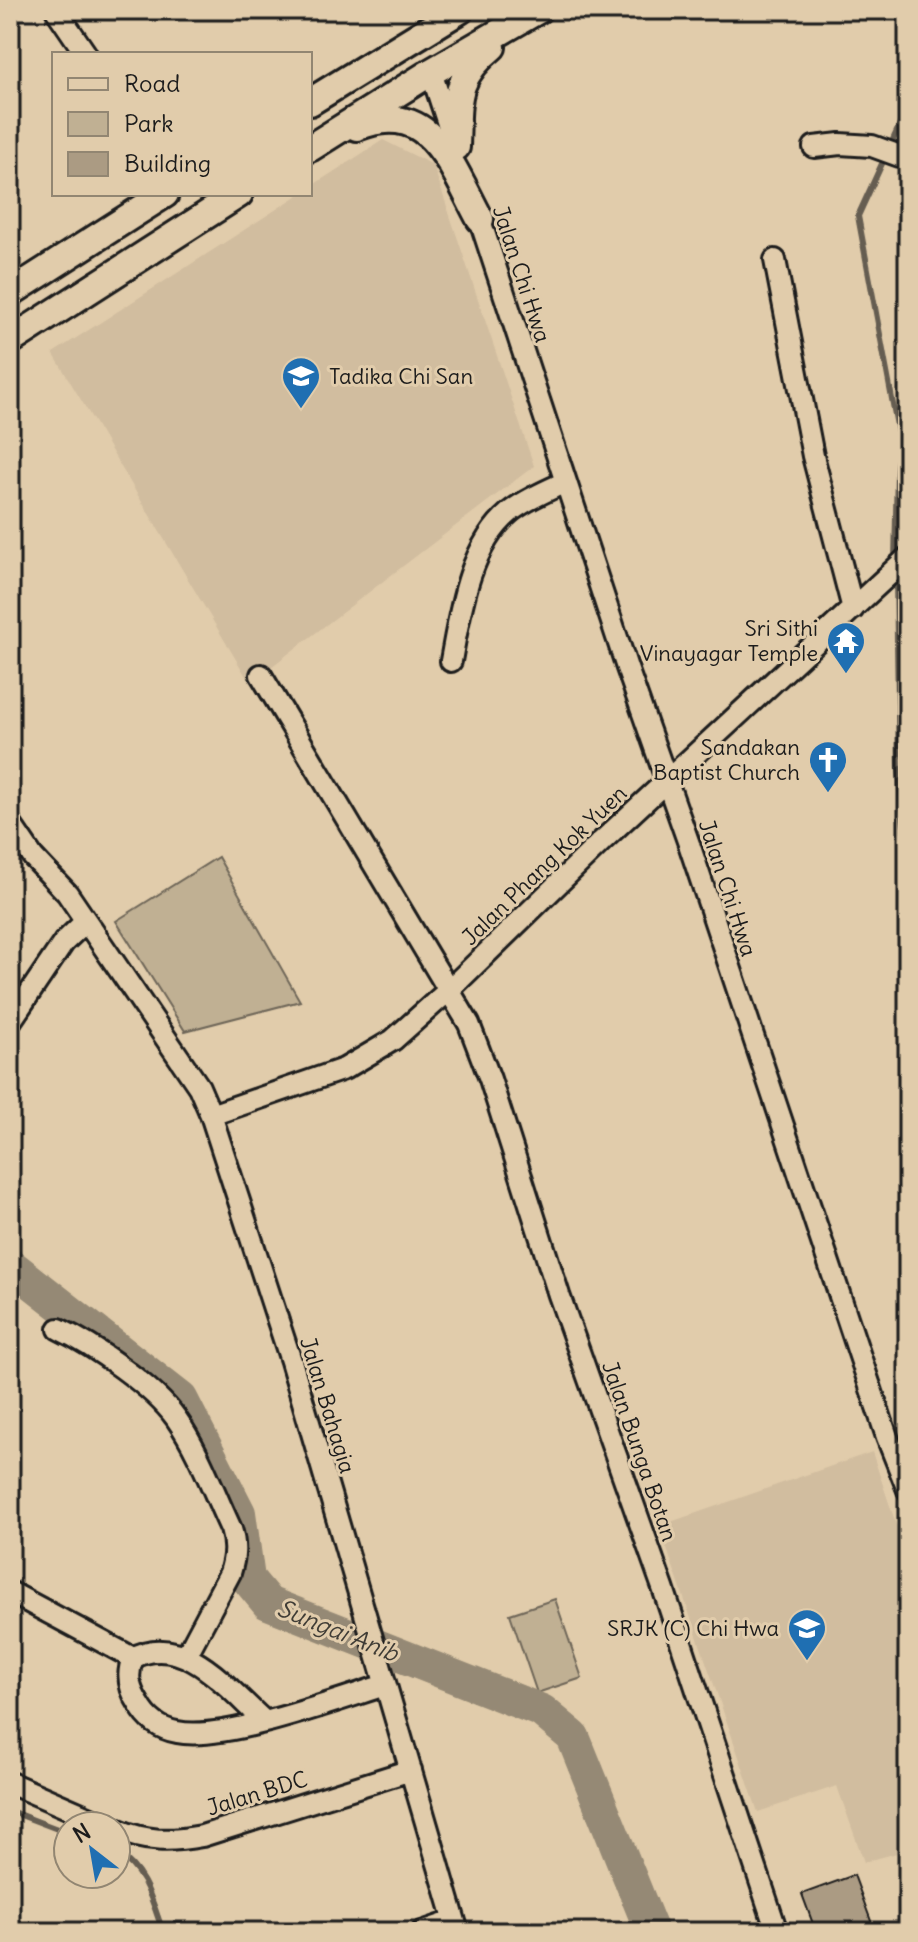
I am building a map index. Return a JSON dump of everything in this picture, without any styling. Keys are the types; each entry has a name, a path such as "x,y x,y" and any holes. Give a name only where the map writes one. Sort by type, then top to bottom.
{"main road":[{"path":"312,102 460,10"},
{"path":"315,144 539,10"},
{"path":"456,147 459,93 467,73 481,56 539,10"},
{"path":"312,102 400,62 414,62 431,72"},
{"path":"315,144 373,120 400,119 417,126 438,144 480,219"},
{"path":"10,293 162,196"},
{"path":"10,341 236,196"},
{"path":"10,322 42,303 112,278"}],"street":[{"path":"56,10 85,52"},
{"name":"Jalan Chi Hwa","path":"431,72 565,482 882,1422 908,1490"},
{"path":"814,147 840,144 872,146 908,159"},
{"path":"775,260 813,456 853,609"},
{"path":"451,661 460,611 486,541 511,512 565,482"},
{"name":"Jalan Phang Kok Yuen","path":"211,1115 359,1062 393,1040 908,557"},
{"name":"Jalan Bunga Botan","path":"261,675 469,1024 490,1079 559,1295 663,1588 777,1932"},
{"name":"Jalan Bahagia","path":"10,823 33,857 67,893 199,1087 211,1115 291,1361 456,1926"},
{"path":"10,1022 64,942 86,921"},
{"path":"59,1329 104,1356 167,1407 185,1433 231,1529 235,1559 186,1656"},
{"path":"10,1592 133,1658"},
{"path":"264,1721 204,1667 186,1656 168,1650 154,1650 133,1658 129,1667 133,1693 151,1720 162,1728 193,1735 264,1721 383,1676"},
{"name":"Jalan BDC","path":"132,1835 149,1841 202,1836 411,1770"},
{"path":"10,1783 72,1810"},
{"path":"422,1932 456,1926"}],"shaded area":[{"name":"Tadika Chi San","path":"383,140 433,165 534,466 250,683 53,353 297,196 312,196 312,186"},
{"name":"SRJK (C) Chi Hwa","path":"872,1452 896,1524 908,1539 908,1850 864,1862 837,1786 758,1812 659,1526"}],"green space":[{"path":"218,857 300,1001 185,1031 116,921"},
{"path":"555,1599 582,1678 537,1693 510,1614"}],"building":[{"path":"854,1875 875,1932 816,1932 802,1894"}],"waterway":[{"path":"895,562 900,442 858,216 908,107"},
{"path":"896,577 899,770 908,873"},
{"name":"Sungai Anib","path":"10,1265 181,1399 239,1513 248,1579 268,1603 542,1711 573,1737 652,1932"},
{"path":"10,1811 52,1827"},
{"path":"132,1866 151,1898 163,1932"}],"place":[{"name":"Tadika Chi San","path":"301,410"},
{"name":"Sri Sithi Vinayagar Temple","path":"846,675"},
{"name":"Sandakan Baptist Church","path":"828,794"},
{"name":"SRJK (C) Chi Hwa","path":"807,1662"}]}
